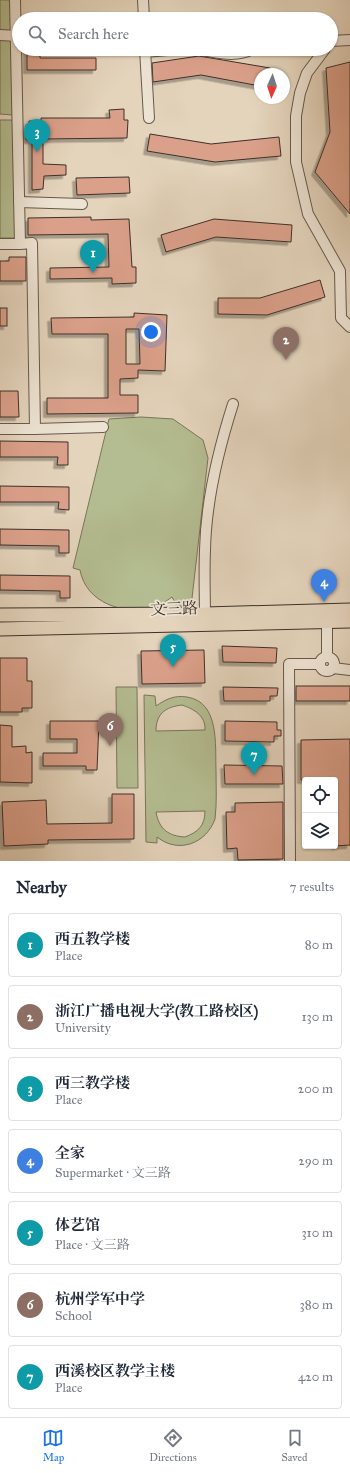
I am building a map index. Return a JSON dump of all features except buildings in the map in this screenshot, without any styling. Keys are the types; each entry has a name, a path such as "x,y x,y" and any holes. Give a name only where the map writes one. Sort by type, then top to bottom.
{"main road":[{"name":"文三路","path":"0,629 350,610"},
{"name":"文三路","path":"0,615 327,621 350,620"}],"lane":[{"path":"16,0 16,12"},
{"path":"143,0 144,12"},
{"path":"0,35 12,36"},
{"path":"338,41 350,40"},
{"path":"17,56 20,244"},
{"path":"145,56 150,118"},
{"path":"320,56 307,73 300,93 296,116 296,162 308,214 340,271 341,318 350,327"},
{"path":"19,202 82,204"},
{"path":"0,244 32,243 35,429"},
{"path":"205,619 205,549 211,494 218,450 233,404"},
{"path":"0,429 103,427"},
{"path":"324,660 327,621"},
{"path":"290,861 289,664 324,660 333,661 333,668 350,670"}],"green space":[{"path":"0,0 12,0 12,31 0,31"},
{"path":"0,39 12,39 13,115 0,114"},
{"path":"0,120 14,120 16,238 0,238"},
{"path":"141,417 173,419 203,440 208,458 191,607 177,606 172,597 153,608 130,610 118,608 98,598 90,591 80,570 73,568 109,419"},
{"path":"116,687 137,687 138,788 117,788"},
{"path":"144,695 155,696 156,706 171,698 187,697 198,701 205,707 214,726 216,749 215,819 211,828 205,835 190,844 174,845 157,837 157,843 146,842","holes":["182,705 195,711 201,717 204,721 205,730 156,731 156,725 163,712","205,811 204,821 200,828 194,833 185,837 174,835 165,830 159,823 156,812"]}],"place":[{"name":"西三教学楼","path":"37,152"},
{"name":"西五教学楼","path":"93,273"},
{"name":"浙江广播电视大学(教工路校区)","path":"286,360"},
{"name":"全家","path":"324,602"},
{"name":"体艺馆","path":"173,667"},
{"name":"杭州学军中学","path":"110,746"},
{"name":"西溪校区教学主楼","path":"254,775"}]}
